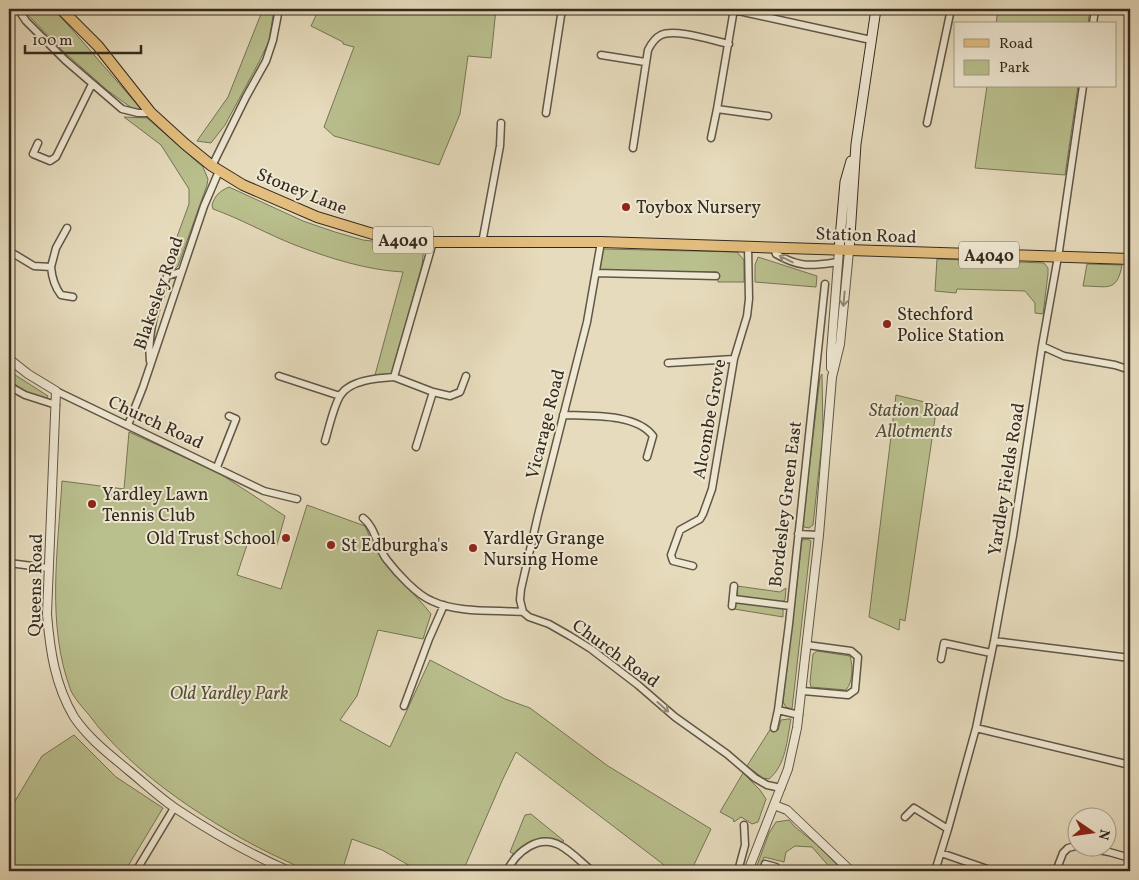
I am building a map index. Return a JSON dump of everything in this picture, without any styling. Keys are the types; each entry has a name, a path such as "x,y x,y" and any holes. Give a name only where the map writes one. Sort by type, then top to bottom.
{"main road":[{"name":"Stoney Lane","path":"61,9 98,46 151,113 184,144 215,168 244,185 317,218 383,236 433,242 482,244 601,242"},
{"name":"Bordesley Green East","path":"844,250 856,144 876,9"},
{"name":"Bordesley Green East","path":"844,250 845,182 856,144"},
{"name":"Station Road","path":"601,242 1130,259"}],"street":[{"path":"18,9 26,21 92,84 122,109 138,113 151,113"},
{"name":"Blakesley Road","path":"128,425 204,206 215,168 246,97 266,61 273,40 279,9"},
{"path":"546,113 562,9"},
{"path":"711,138 734,9 871,40"},
{"path":"927,123 951,9"},
{"path":"1093,22 1095,9"},
{"path":"633,148 648,50 654,40 663,34 674,33 729,44"},
{"path":"601,55 646,62"},
{"path":"38,143 33,154 46,160 53,160 92,84"},
{"name":"Yardley Fields Road","path":"935,871 976,728 994,641 1058,257 1083,88"},
{"path":"717,109 768,116"},
{"path":"482,244 500,146 501,123"},
{"path":"67,228 56,248 51,267 52,279 61,295 73,297"},
{"path":"394,377 433,242"},
{"name":"Vicarage Road","path":"523,612 520,600 521,589 587,322 601,242"},
{"name":"Alcombe Grove","path":"693,566 674,561 671,555 680,530 700,519 708,505 717,470 734,359 748,308 748,247"},
{"path":"774,248 776,254 791,263 812,266 838,262"},
{"name":"Bordesley Green East","path":"832,377 830,353 838,262 844,250"},
{"name":"Bordesley Green East","path":"748,871 788,768 800,715 819,535 832,377 840,344 844,250"},
{"path":"9,251 40,267 51,267"},
{"path":"150,365 151,326 164,285 167,276 180,272"},
{"path":"596,273 716,276"},
{"name":"Bordesley Green East","path":"774,728 778,710 790,606 825,284"},
{"path":"1042,346 1064,356 1115,365 1130,370"},
{"name":"Church Road","path":"9,359 28,374 56,391 264,491 297,499"},
{"path":"668,363 734,359"},
{"path":"279,376 340,396"},
{"path":"325,442 340,396 347,388 370,379 394,377 433,392 450,396 460,392 466,376"},
{"path":"9,386 25,396 56,405"},
{"name":"Queens Road","path":"56,391 47,614 50,649 56,677 68,705 80,725 98,746 174,808 247,850 289,871"},
{"path":"416,447 433,392"},
{"path":"563,415 604,416 623,419 641,425 648,429 653,436 647,458"},
{"path":"217,467 236,419 229,416"},
{"name":"Church Road","path":"363,518 368,522 386,560 408,583 431,601 468,609 523,612 529,617 549,624 591,649 638,685 675,717 727,754 755,778 767,785 780,788"},
{"path":"798,534 819,535"},
{"path":"9,563 48,568"},
{"path":"734,586 733,603 790,606"},
{"path":"404,706 444,605"},
{"path":"994,641 1130,658"},
{"path":"941,659 944,643 991,653"},
{"path":"803,691 848,695 855,690 858,656 852,650 807,645"},
{"path":"778,710 800,715"},
{"path":"976,728 1130,765"},
{"path":"774,805 787,810 851,871"},
{"path":"136,871 174,808"},
{"path":"904,817 914,808 948,829"},
{"path":"738,871 746,845 744,825"},
{"path":"507,871 515,857 521,852 534,843 543,842 560,845 592,871"},
{"path":"1056,871 1066,850"},
{"path":"941,853 993,871"},
{"path":"1116,854 1130,858"},
{"path":"765,864 776,867 775,871"}],"green space":[{"path":"23,9 53,9 142,110 133,109 107,90 64,52"},
{"path":"263,9 274,9 269,41 259,62 225,125 211,143 197,141 228,97"},
{"path":"319,9 496,9 491,58 468,56 460,114 439,165 334,136 324,127 354,47 343,44 343,42 311,26"},
{"path":"998,9 1090,9 1088,22 996,22"},
{"path":"987,88 1078,88 1065,175 975,168"},
{"path":"124,117 147,118 203,167 208,179 178,266 175,269 166,267 189,204 189,189 161,145"},
{"path":"229,187 303,221 335,232 363,240 424,247 422,265 392,374 375,375 403,272 348,263 285,241 213,209 212,205 216,196"},
{"path":"603,249 737,252 744,260 744,282 718,282 717,272 600,271"},
{"path":"758,257 817,276 816,287 755,282 755,265"},
{"path":"937,259 1044,263 1048,268 1048,274 1043,314 1035,313 1035,303 1025,291 957,289 956,293 935,291"},
{"path":"1087,264 1122,265 1120,274 1114,284 1105,287 1083,286"},
{"path":"9,371 48,396 46,400 21,389 9,379"},
{"path":"822,374 823,432 813,525 809,528 804,527 803,521 820,377"},
{"name":"Station Road Allotments","path":"896,395 937,405 905,621 900,619 899,630 869,617"},
{"name":"Old Yardley Park","path":"129,432 219,473 285,516 277,545 250,536 237,575 281,589 307,505 365,526 375,548 385,562 431,614 423,639 378,630 357,696 340,720 390,747 430,660 505,699 530,708 608,766 711,829 691,871 672,871 516,752 463,871 419,871 382,850 352,839 342,871 308,871 231,833 152,779 107,737 71,691 63,666 56,614 56,560 62,481 124,489"},
{"path":"807,539 811,541 792,709 786,707 783,702 802,540"},
{"path":"737,586 780,592 786,588 785,600 782,602 738,597"},
{"path":"736,602 782,608 783,617 734,609"},
{"path":"817,651 850,656 852,674 846,690 811,687 813,654"},
{"path":"791,719 787,744 779,767 769,779 763,778 747,766 771,728 778,730 781,720"},
{"path":"74,735 116,777 163,808 125,871 9,871 9,811 42,756"},
{"path":"743,773 766,799 758,822 752,824 741,817 734,822 733,819 720,812"},
{"path":"531,814 564,841 536,841 514,854 510,852 525,815"},
{"path":"789,820 843,871 833,871 812,847 795,846 786,852 784,862 764,857 759,870 762,871 755,871 769,833 776,822"}],"place":[{"name":"Toybox Nursery","path":"626,207"},
{"name":"Stechford Police Station","path":"887,324"},
{"name":"Yardley Lawn Tennis Club","path":"92,504"},
{"name":"Old Trust School","path":"286,538"},
{"name":"St Edburgha's","path":"331,545"},
{"name":"Yardley Grange Nursing Home","path":"473,548"}]}
